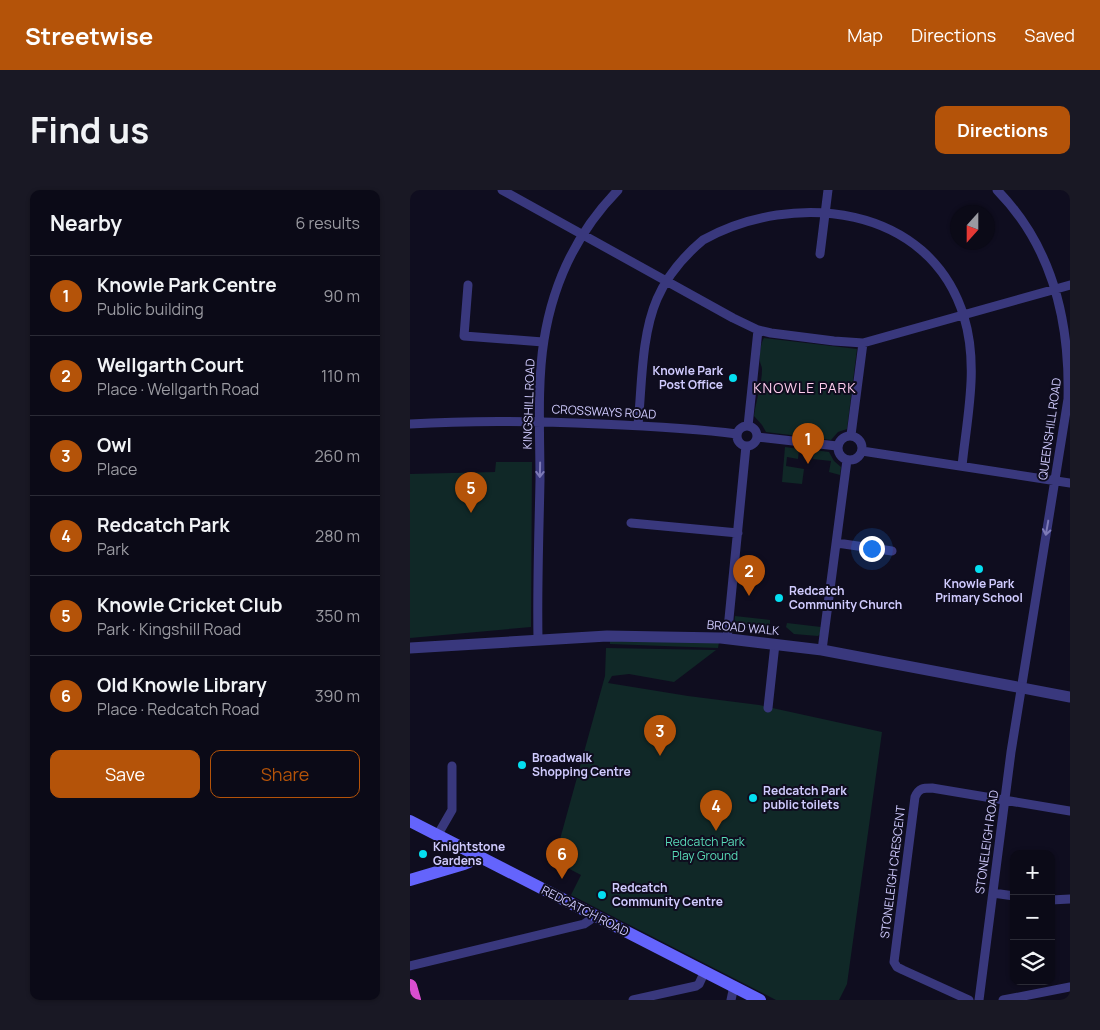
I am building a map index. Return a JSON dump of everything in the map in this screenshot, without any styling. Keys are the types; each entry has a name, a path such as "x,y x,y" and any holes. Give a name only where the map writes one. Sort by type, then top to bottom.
{"highway":[{"path":"410,986 414,1000"}],"main road":[{"name":"REDCATCH ROAD","path":"410,821 463,850 760,1000"},
{"path":"463,850 467,858 464,864"},
{"path":"410,880 479,858"}],"street":[{"path":"502,190 758,330 826,340 863,343 1070,285"},
{"name":"KINGSHILL ROAD","path":"538,639 540,421 543,342 548,318 567,260 582,233 604,203 618,190"},
{"path":"820,254 828,190"},
{"name":"QUEENSHILL ROAD","path":"997,190 1023,221 1049,266 1057,288 1067,329 1070,377 1056,480 1022,688"},
{"path":"847,207 872,215 909,237 940,268 952,287 964,316 970,341 972,362 972,380 962,466"},
{"path":"638,425 649,322 656,300 666,281 691,251 709,235 732,221 764,209"},
{"path":"468,285 464,336 543,342"},
{"path":"748,426 758,330"},
{"path":"851,435 863,343"},
{"name":"CROSSWAYS ROAD","path":"410,424 452,421 540,421 638,425 737,434"},
{"path":"748,426 755,430 757,437 755,442 746,446 740,444 737,434 740,429 748,426"},
{"path":"847,460 840,455 837,446 840,439 851,435"},
{"path":"847,460 858,457 862,451 860,441 851,435"},
{"path":"757,437 837,446"},
{"path":"727,639 746,446"},
{"path":"862,451 1070,483"},
{"path":"822,650 847,460"},
{"path":"631,523 738,533"},
{"path":"837,543 892,551"},
{"name":"BROAD WALK","path":"410,648 538,639 626,636 727,639 822,650 1070,696"},
{"path":"768,708 775,644"},
{"name":"STONELEIGH ROAD","path":"979,1000 1022,688"},
{"path":"437,836 452,810 452,766"},
{"name":"STONELEIGH CRESCENT","path":"969,1000 897,967 894,962 915,797 920,789 924,788 1006,800"},
{"path":"1006,800 1070,811"},
{"path":"993,893 1010,895"},
{"path":"1055,900 1070,899"},
{"path":"410,966 584,924 593,915"},
{"path":"633,1000 696,986 699,984 705,971"},
{"path":"731,1000 734,986"},
{"path":"1003,1000 1070,987"}],"green space":[{"path":"764,338 857,349 847,429 838,432 831,440 766,432 754,416 761,381 760,355"},
{"path":"785,447 799,449 798,459 787,457 786,466 804,469 802,484 782,482"},
{"path":"814,450 829,452 834,461 841,467 840,475 829,472 831,461 813,459"},
{"path":"496,462 532,462 531,627 410,638 410,474 495,472"},
{"path":"735,616 770,620 770,627 762,630 734,626"},
{"path":"787,623 821,627 820,634 818,636 794,634 786,627"},
{"path":"610,639 719,642 718,648 610,644"},
{"name":"Redcatch Park Play Ground","path":"606,648 716,650 674,682 629,674 612,676 608,683 759,705 882,732 847,984 839,1000 776,1000 571,895 581,875 554,861 605,676"}],"place":[{"name":"Knowle Park Post Office","path":"733,378"},
{"name":"Knowle Park Centre","path":"808,464"},
{"name":"Knowle Cricket Club","path":"471,513"},
{"name":"Knowle Park Primary School","path":"979,569"},
{"name":"Wellgarth Court","path":"749,596"},
{"name":"Redcatch Community Church","path":"779,598"},
{"name":"Owl","path":"660,756"},
{"name":"Broadwalk Shopping Centre","path":"522,765"},
{"name":"Redcatch Park public toilets","path":"753,798"},
{"name":"Redcatch Park","path":"716,831"},
{"name":"Knightstone Gardens","path":"423,854"},
{"name":"Old Knowle Library","path":"562,879"},
{"name":"Redcatch Community Centre","path":"602,895"}],"district":[{"name":"KNOWLE PARK","path":"805,388"}]}
